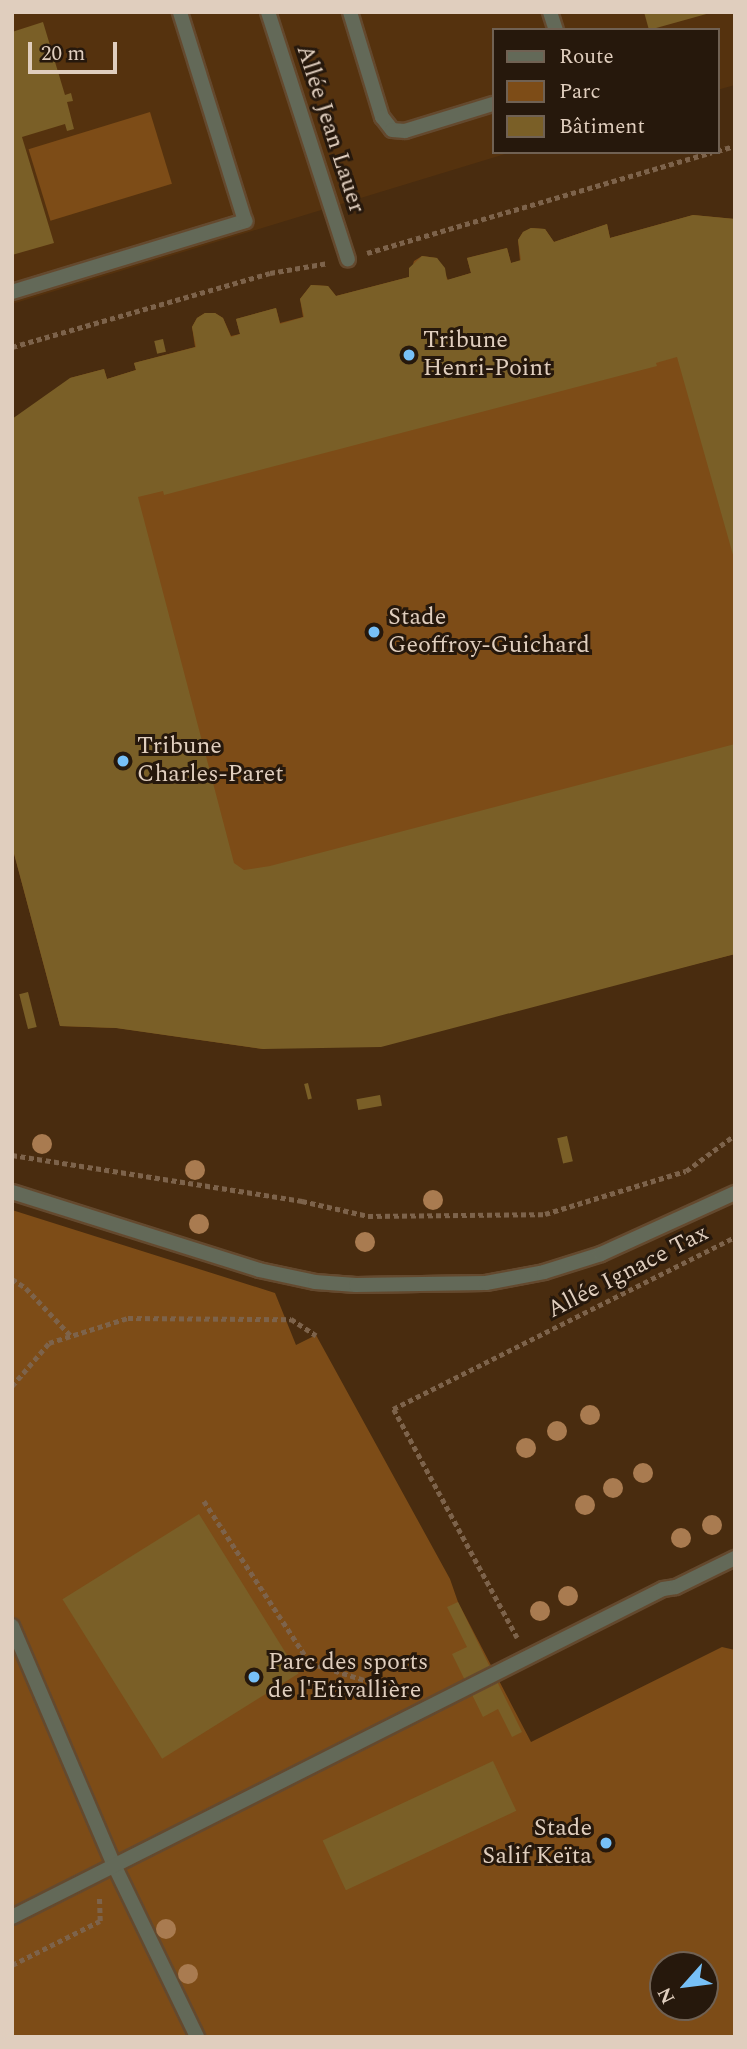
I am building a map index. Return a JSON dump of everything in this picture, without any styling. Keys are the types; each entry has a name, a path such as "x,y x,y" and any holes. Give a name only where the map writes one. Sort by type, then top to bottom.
{"street":[{"path":"12,292 245,221 180,12"},
{"name":"Allée Jean Lauer","path":"268,12 348,259"},
{"path":"350,12 382,117 392,130 405,131 491,105"},
{"path":"12,1192 259,1270 315,1282 356,1285 486,1283 544,1272 601,1254 735,1193"},
{"path":"12,1917 663,1589 676,1587 735,1558"},
{"path":"12,1626 115,1867 197,2037"}],"path":[{"path":"12,1155 302,1200 368,1216 545,1214 686,1171 735,1135"},
{"name":"Allée Ignace Tax","path":"527,1657 393,1409 735,1237"},
{"path":"12,1279 26,1288 71,1336"},
{"path":"12,1386 49,1343 128,1318 291,1319 316,1335"},
{"path":"204,1501 310,1663 437,1702"},
{"path":"12,1965 100,1921 99,1875"}],"shaded area":[{"path":"12,12 735,12 735,85 719,89 719,28 491,28 491,154 505,154 12,304"}],"green space":[{"path":"150,112 172,184 50,221 29,149"},
{"name":"Stade Geoffroy-Guichard","path":"693,215 735,219 735,954 632,980 263,1049 117,1028 60,1026 12,846 70,378 104,369 107,379 136,370 134,363 195,347 192,327 197,318 205,313 215,313 223,318 231,336 240,334 236,319 276,308 280,323 303,317 300,299 311,285 328,286 336,296 409,277 414,261 422,256 437,258 448,280 471,273 467,258 507,248 511,263 520,261 518,240 523,232 531,228 545,229 554,242 607,224 610,238"},
{"name":"Parc des sports de l'Etivallière","path":"12,1210 275,1293 296,1345 316,1335 450,1579 458,1602 531,1742 722,1647 735,1650 735,2037 12,2037"}],"building":[{"path":"644,12 710,12 656,28 648,28"},
{"path":"43,22 65,95 71,93 73,101 67,102 74,129 67,131 65,124 22,137 54,243 12,255 12,32"},
{"path":"693,215 735,219 735,562 677,357 656,363 657,366 164,495 163,491 138,497 234,863 244,870 270,866 735,744 735,954 381,1047 263,1049 116,1028 60,1026 12,846 12,419 70,378 104,369 107,379 136,370 134,363 196,347 192,327 197,318 205,313 215,313 223,318 231,337 240,334 236,319 276,308 280,324 304,317 300,299 311,285 328,286 336,296 409,277 409,268 422,256 437,258 445,268 447,280 471,273 467,258 507,248 511,263 521,260 518,240 523,232 531,228 545,229 554,242 607,224 610,238"},
{"path":"163,339 166,352 157,354 154,341"},
{"path":"28,992 37,1027 28,1029 19,994"},
{"path":"308,1083 312,1099 308,1099 304,1084"},
{"path":"380,1095 382,1106 358,1110 356,1099"},
{"path":"567,1136 573,1161 563,1164 557,1138"},
{"path":"199,1514 299,1673 162,1759 62,1599"},
{"path":"458,1602 522,1732 512,1737 498,1709 483,1717 452,1654 467,1647 447,1607"},
{"path":"493,1761 516,1811 346,1890 323,1840"}],"place":[{"name":"Tribune Henri-Point","path":"409,355"},
{"name":"Stade Geoffroy-Guichard","path":"374,632"},
{"name":"Tribune Charles-Paret","path":"123,761"},
{"name":"Parc des sports de l'Etivallière","path":"254,1677"},
{"name":"Stade Salif Keïta","path":"606,1843"}]}
